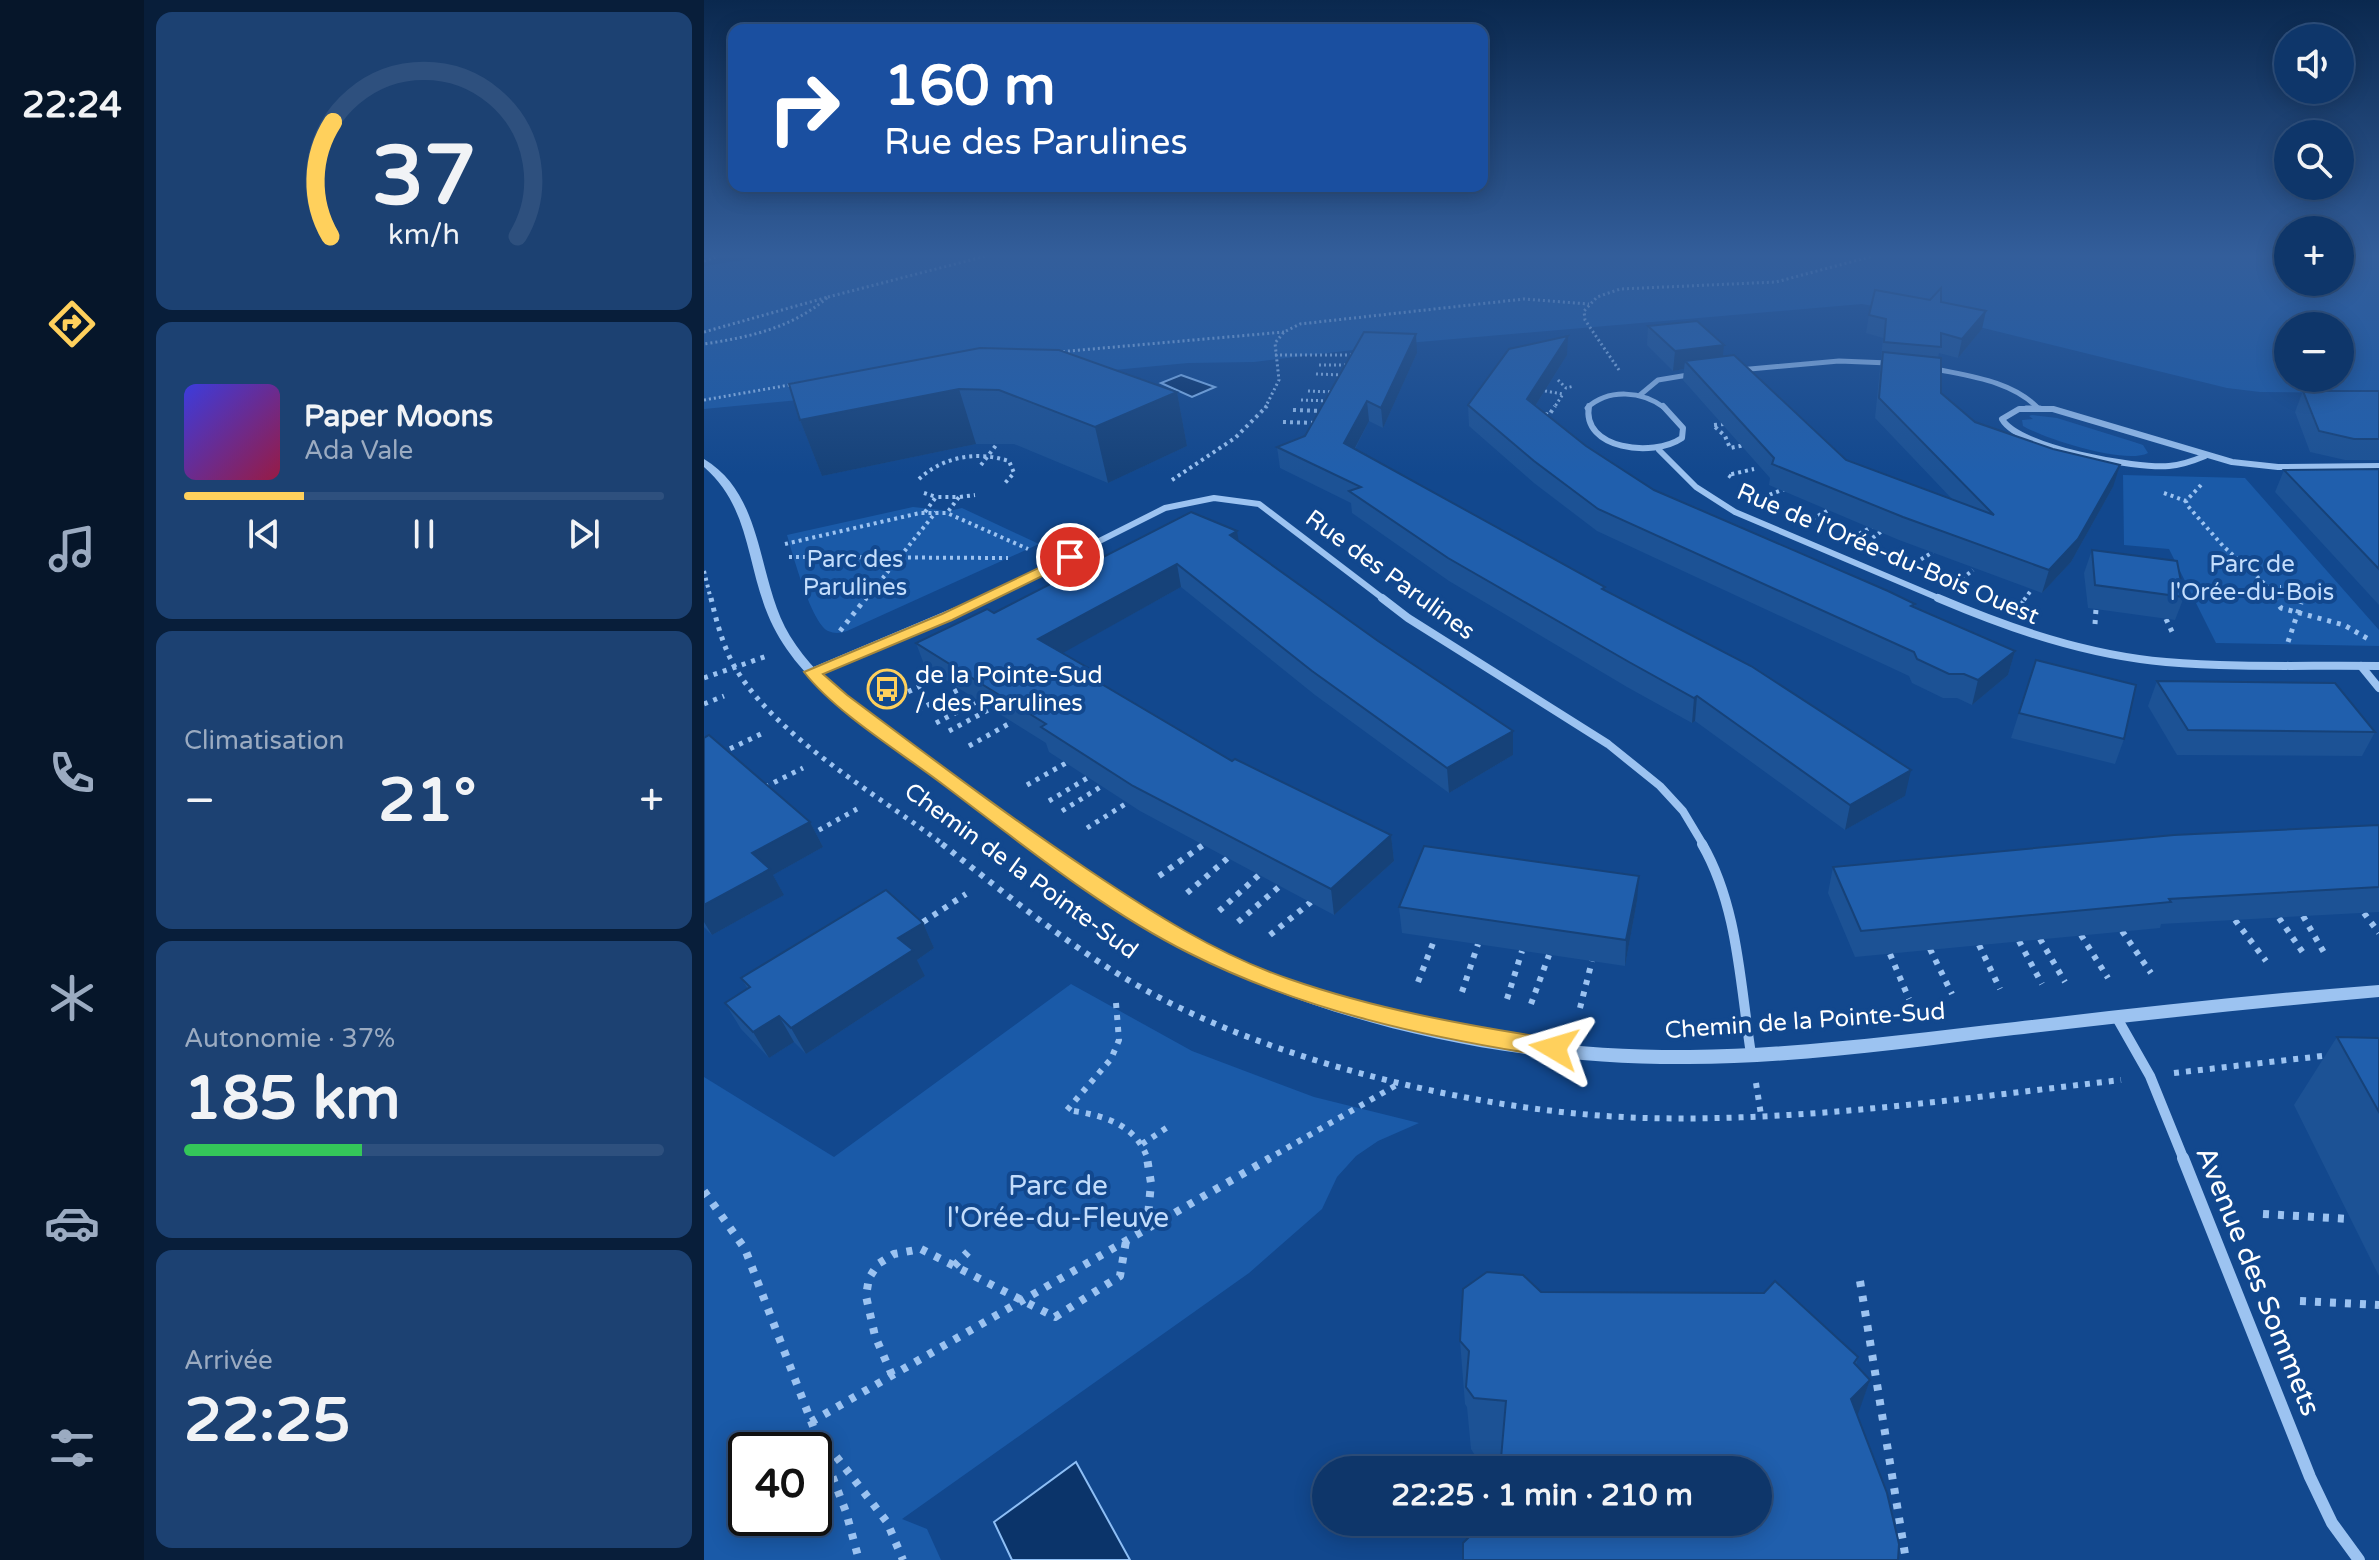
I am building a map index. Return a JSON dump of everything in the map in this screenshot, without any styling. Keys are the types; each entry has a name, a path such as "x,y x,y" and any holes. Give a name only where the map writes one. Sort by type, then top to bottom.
{"street":[{"path":"1732,371 1839,361 1897,363"},
{"path":"1921,367 2008,388 2025,395 2037,407"},
{"path":"1640,395 1658,380 1704,373"},
{"path":"1640,395 1663,404 1683,428 1679,441 1659,450 1630,448 1610,441 1587,412 1591,403 1606,396 1640,395"},
{"path":"2205,456 2185,464 2122,463 2053,446 2012,431 2002,419 2006,414 2037,407 2068,412 2205,456 2278,467 2379,466"},
{"name":"Rue de l'Orée-du-Bois Ouest","path":"1659,450 1696,487 1735,512 1994,622 2043,639 2097,652 2165,662 2379,666"},
{"name":"Chemin de la Pointe-Sud","path":"704,462 727,481 739,499 773,614 786,638 812,672 841,699 1024,836 1149,921 1236,967 1306,994 1385,1017 1501,1041 1652,1056 1751,1054 2379,991"},
{"name":"Rue des Parulines","path":"812,672 992,596 1165,508 1214,498 1259,504 1408,618 1608,744 1668,794 1701,838 1726,895 1751,1054"},
{"path":"2361,666 2379,688"},
{"name":"Avenue des Sommets","path":"2117,1018 2150,1076 2310,1477 2332,1523 2359,1560"}],"path":[{"path":"704,344 774,329"},
{"path":"1055,353 1111,343 1238,339 1291,329"},
{"path":"1588,329 1622,375"},
{"path":"1171,481 1229,443 1268,402 1279,383 1275,343 1284,332"},
{"path":"1275,355 1363,355"},
{"path":"1319,365 1357,365"},
{"path":"1316,374 1352,375"},
{"path":"704,400 801,383"},
{"path":"1308,391 1343,392"},
{"path":"1540,413 1549,415 1563,394 1545,391"},
{"path":"1301,400 1338,402"},
{"path":"1293,410 1332,412"},
{"path":"1283,422 1326,424"},
{"path":"1724,424 1713,425 1725,436 1730,448 1745,445"},
{"path":"981,465 997,444"},
{"path":"919,479 945,462 987,456 1009,461 1014,473 1005,483"},
{"path":"1735,480 1728,475 1754,469"},
{"path":"2209,478 2186,501 2187,505 2223,546 2267,587 2281,608 2344,625 2378,646"},
{"path":"1752,491 1762,498 1785,489"},
{"path":"924,493 936,497 975,495"},
{"path":"925,513 936,497"},
{"path":"947,513 959,497"},
{"path":"835,639 936,512"},
{"path":"785,544 936,512 947,513 1031,550"},
{"path":"789,557 1013,559"},
{"name":"Chemin de la Pointe-Sud","path":"704,571 716,623 734,667 755,695 811,745 1093,959 1172,1004 1211,1022 1327,1063 1401,1083 1506,1102 1646,1118 1863,1109 2079,1085"},
{"path":"2259,587 2281,587"},
{"path":"2286,647 2301,603"},
{"path":"704,678 765,656"},
{"path":"899,696 940,677"},
{"path":"918,710 960,689"},
{"path":"704,704 724,696"},
{"path":"936,723 978,701"},
{"path":"949,731 990,709"},
{"path":"969,746 1012,722"},
{"path":"717,755 761,734"},
{"path":"1027,785 1066,763"},
{"path":"765,787 803,768"},
{"path":"1049,801 1089,777"},
{"path":"1062,811 1102,786"},
{"path":"1087,828 1127,803"},
{"path":"809,836 857,809"},
{"path":"1159,876 1203,845"},
{"path":"1187,893 1228,858"},
{"path":"1219,911 1259,875"},
{"path":"1238,922 1280,886"},
{"path":"923,922 966,894"},
{"path":"1270,935 1311,902"},
{"path":"2364,913 2379,933"},
{"path":"2303,916 2326,956"},
{"path":"2279,918 2306,957"},
{"path":"2235,920 2266,961"},
{"path":"2122,931 2151,973"},
{"path":"2081,935 2108,978"},
{"path":"1418,982 1435,938"},
{"path":"2040,939 2065,982"},
{"path":"2019,941 2042,984"},
{"path":"1462,992 1478,944"},
{"path":"1979,945 2000,989"},
{"path":"1930,949 1952,994"},
{"path":"1507,999 1522,951"},
{"path":"1890,954 1909,999"},
{"path":"1531,1004 1549,955"},
{"path":"1580,1008 1592,961"},
{"path":"1116,1003 1119,1040 1111,1059 1067,1110 1090,1112 1137,1134 1147,1155 1151,1183 1147,1228"},
{"path":"2206,1069 2339,1055"},
{"path":"811,1422 1401,1083"},
{"path":"1142,1144 1171,1125"},
{"path":"704,1191 745,1249 846,1512 859,1560"},
{"path":"2263,1214 2350,1219"},
{"path":"892,1375 866,1310 864,1290 871,1271 883,1260 903,1250 921,1249 1055,1317 1120,1276 1127,1240"},
{"path":"954,1266 968,1252"},
{"path":"1860,1281 1906,1560"},
{"path":"2300,1301 2379,1305"},
{"path":"811,1422 832,1454 859,1483 887,1522 903,1560"}],"green space":[{"path":"704,329 1573,329 1419,342 1254,362 1188,363 704,409"},
{"path":"1987,329 2274,329 2274,392 2354,392 2354,329 2379,329 2379,393 2260,392 2227,388"},
{"path":"2029,416 2057,418 2134,442 2143,445 2148,453 2122,456 2066,443 2023,426 2022,420 2033,419"},
{"name":"Parc de l'Orée-du-Bois","path":"2123,475 2245,478 2379,630 2379,646 2216,643 2169,549 2124,545"},
{"name":"Parc des Parulines","path":"913,507 949,511 962,508 1039,544 847,631 828,631 809,602 787,535"},
{"name":"Parc de l'Orée-du-Fleuve","path":"1071,984 1192,1051 1314,1097 1419,1123 1378,1141 1356,1156 1337,1177 1322,1209 1249,1273 902,1519 927,1529 941,1560 704,1560 704,1077 834,1157"}],"shaded area":[{"path":"1181,375 1215,387 1192,397 1161,383"},
{"path":"1076,1462 1130,1560 1012,1560 994,1522"}],"building":[{"path":"1651,329 1706,329 1724,345 1675,351"},
{"path":"1885,329 1971,329 1962,339 1941,333 1941,347 1884,342"},
{"path":"1364,332 1416,334 1381,408 1367,401 1344,443 1605,587 1602,589 1751,666 1911,770 1850,805 1697,696 1694,698 1629,662 1448,558 1349,491 1361,487 1277,447 1305,436"},
{"path":"1568,336 1527,399 1586,446 1654,490 1888,591 1915,604 1911,606 2015,651 1978,680 1964,674 1949,674 1917,659 1914,652 1598,509 1534,461 1468,405 1509,349"},
{"path":"980,348 1059,350 1177,392 1095,427 999,390 959,389 800,420 789,384"},
{"path":"1883,352 1941,358 1941,393 1975,422 2053,449 2120,465 2078,539 2049,570 1903,517 1772,464 1774,458 1685,361 1734,355 1846,460 1994,515 1879,398"},
{"path":"2379,391 2379,439 2354,439 2319,431 2303,392"},
{"path":"2379,469 2379,569 2284,470"},
{"path":"1191,512 1237,531 1230,535 1378,641 1513,731 1447,768 1312,671 1177,564 1038,639 1090,669 1083,673 1232,761 1235,759 1391,835 1331,889 1133,786 1041,727 1046,724 916,643 987,609 994,613"},
{"path":"2092,550 2177,561 2184,597 2095,585"},
{"path":"2036,660 2136,685 2124,739 2019,713"},
{"path":"2157,681 2335,683 2375,732 2188,730"},
{"path":"709,735 810,822 752,853 770,869 704,905 704,738"},
{"path":"2379,825 2379,887 2169,899 2171,902 1861,931 1833,867 2174,835"},
{"path":"1424,846 1639,876 1626,940 1399,907"},
{"path":"886,890 923,923 898,938 913,950 791,1028 779,1016 753,1032 725,1003 750,987 741,978"},
{"path":"2337,1037 2379,1038 2379,1112"},
{"path":"1487,1272 1523,1275 1541,1292 1764,1293 1775,1281 1858,1357 1854,1363 1870,1380 1851,1399 1887,1493 1899,1544 1898,1560 1463,1560 1463,1543 1470,1536 1772,1536 1772,1456 1501,1456 1506,1401 1474,1398 1466,1387 1469,1351 1460,1341 1463,1289"}],"place":[{"name":"de la Pointe-Sud / des Parulines","path":"887,689"}],"route":[{"path":"1070,557 947,617 812,672 841,699 1024,836 1149,921 1196,947 1280,985 1385,1017 1461,1034 1554,1048"}]}
